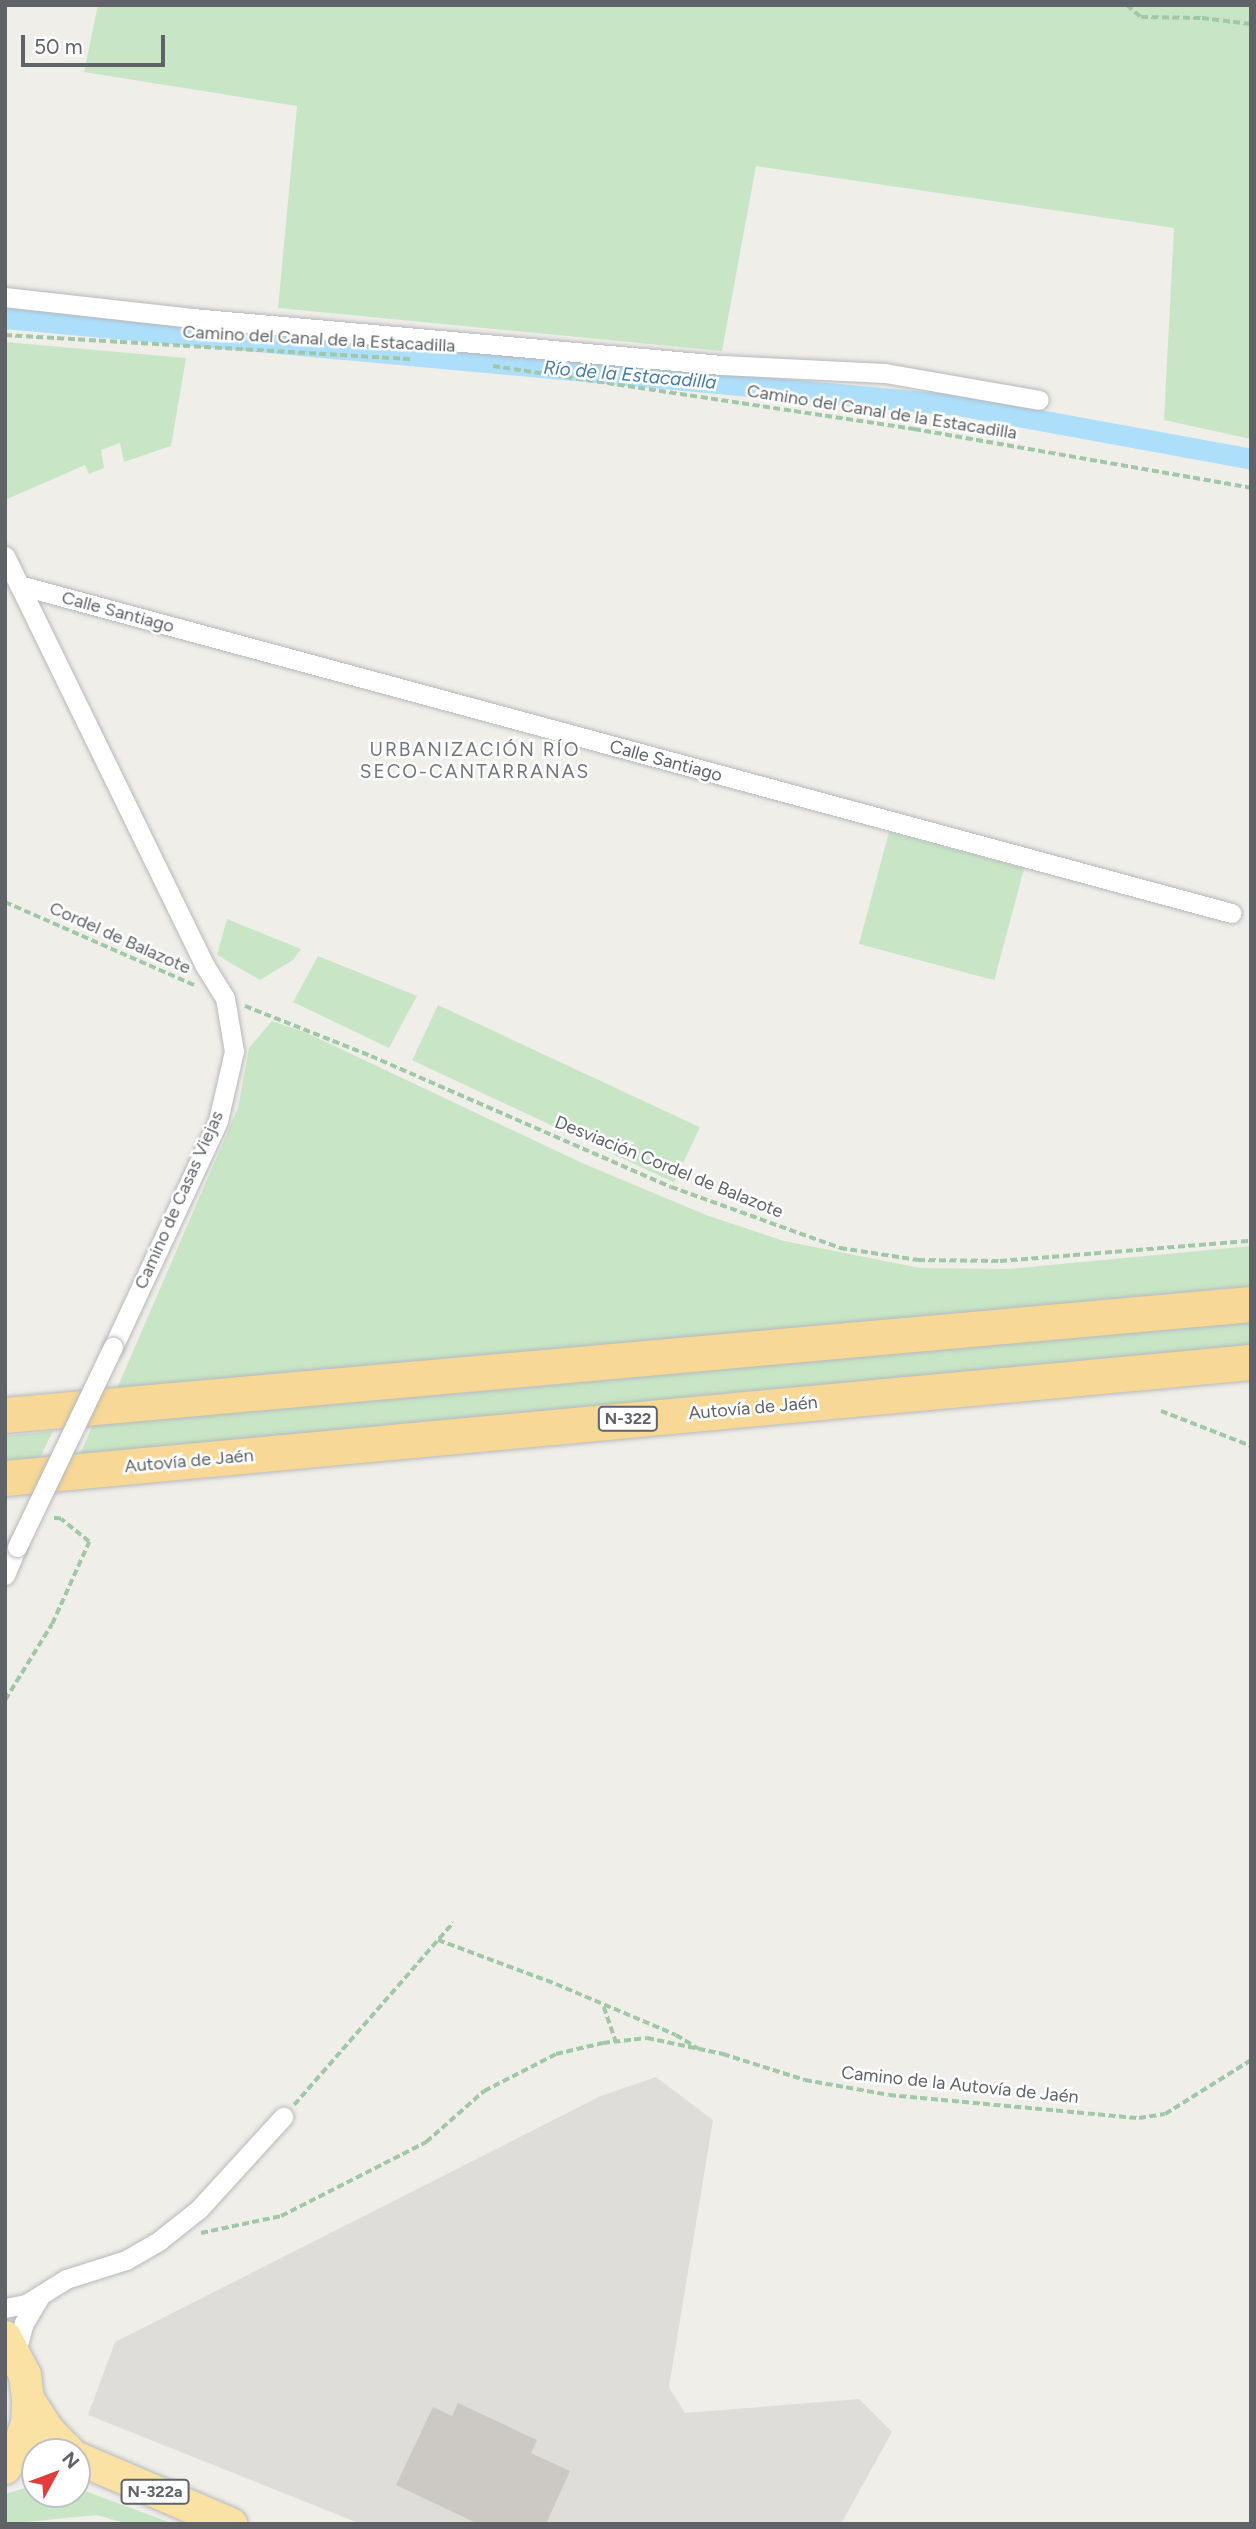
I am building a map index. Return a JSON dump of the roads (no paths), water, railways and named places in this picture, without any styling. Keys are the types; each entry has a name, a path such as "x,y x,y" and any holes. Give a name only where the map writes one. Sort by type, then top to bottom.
{"highway":[{"path":"5,1415 1251,1304"},
{"name":"Autovía de Jaén","path":"5,1478 1251,1362"},
{"name":"N-322a","path":"5,2468 19,2446 27,2423 25,2375 11,2344"},
{"name":"N-322a","path":"28,2399 56,2438"},
{"name":"N-322a","path":"91,2463 231,2524"},
{"path":"5,2477 21,2468"}],"street":[{"path":"5,297 192,318 722,365 885,373 1039,400"},
{"name":"Camino de Casas Viejas","path":"5,556 199,954 225,998 234,1051 218,1121 5,1575"},
{"name":"Calle Santiago","path":"19,586 1231,913"},
{"path":"5,2308 26,2304 66,2279 126,2260 160,2240 199,2209 283,2117"},
{"path":"11,2344 42,2294"}],"waterway":[{"name":"Río de la Estacadilla","path":"5,318 958,405 1251,459"}],"district":[{"name":"URBANIZACIÓN RÍO SECO-CANTARRANAS","path":"475,761"}]}
